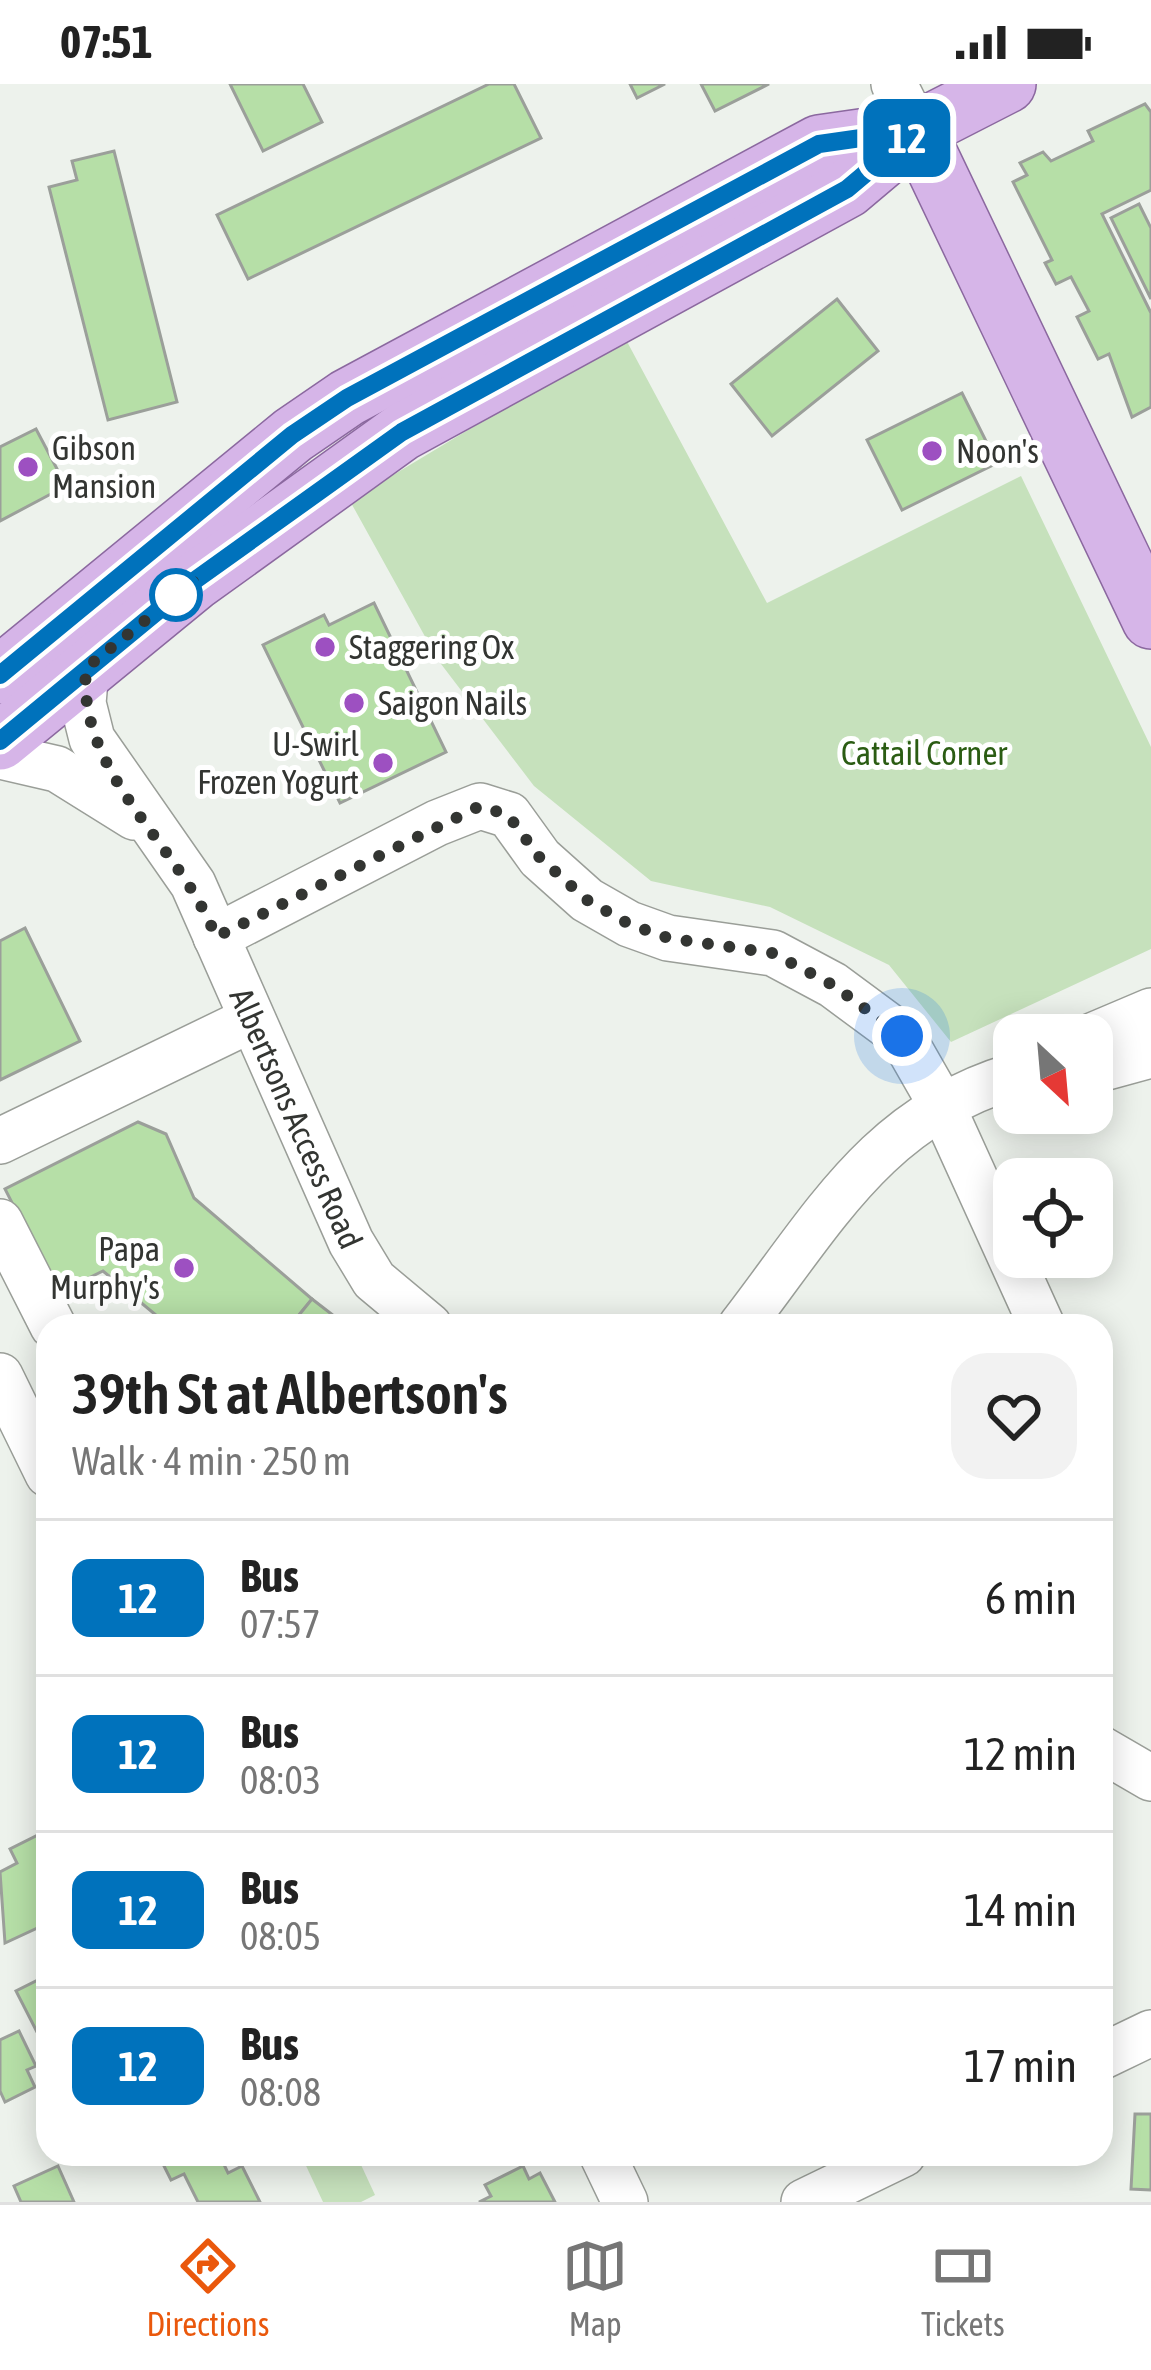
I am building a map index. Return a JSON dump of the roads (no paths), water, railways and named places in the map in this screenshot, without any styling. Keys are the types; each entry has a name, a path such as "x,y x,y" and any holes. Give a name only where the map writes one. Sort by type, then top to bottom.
{"main road":[{"path":"12,708 50,661 312,451 332,430 347,398 819,144 906,107 1007,84"},
{"path":"906,107 1151,620"},
{"path":"12,708 86,668 194,581 402,432 847,189 906,107"}],"street":[{"path":"86,668 83,703 92,739 151,830"},
{"path":"12,708 57,769"},
{"path":"0,756 57,769 151,830"},
{"path":"216,937 480,806 508,815 540,858 587,900 629,924 668,938 772,953 833,985 902,1036 942,1106 1037,1314"},
{"name":"Albertsons Access Road","path":"151,830 193,884 351,1242 374,1280 415,1314"},
{"path":"1113,1027 1151,1010"},
{"path":"0,1141 250,1020"},
{"path":"1113,1065 1151,1055"},
{"path":"750,1314 877,1153 942,1106 993,1085"},
{"path":"0,1222 47,1314"},
{"path":"23,1398 36,1438"},
{"path":"1113,1756 1151,1778"},
{"path":"1113,2051 1151,2032"},
{"path":"608,2166 625,2202"},
{"path":"804,2202 878,2166"}],"place":[{"name":"Noon's","path":"932,451"},
{"name":"Gibson Mansion","path":"28,467"},
{"name":"Staggering Ox","path":"325,647"},
{"name":"Saigon Nails","path":"354,703"},
{"name":"U-Swirl Frozen Yogurt","path":"383,763"},
{"name":"Papa Murphy's","path":"184,1268"}],"park label":[{"name":"Cattail Corner","path":"924,753"}]}
